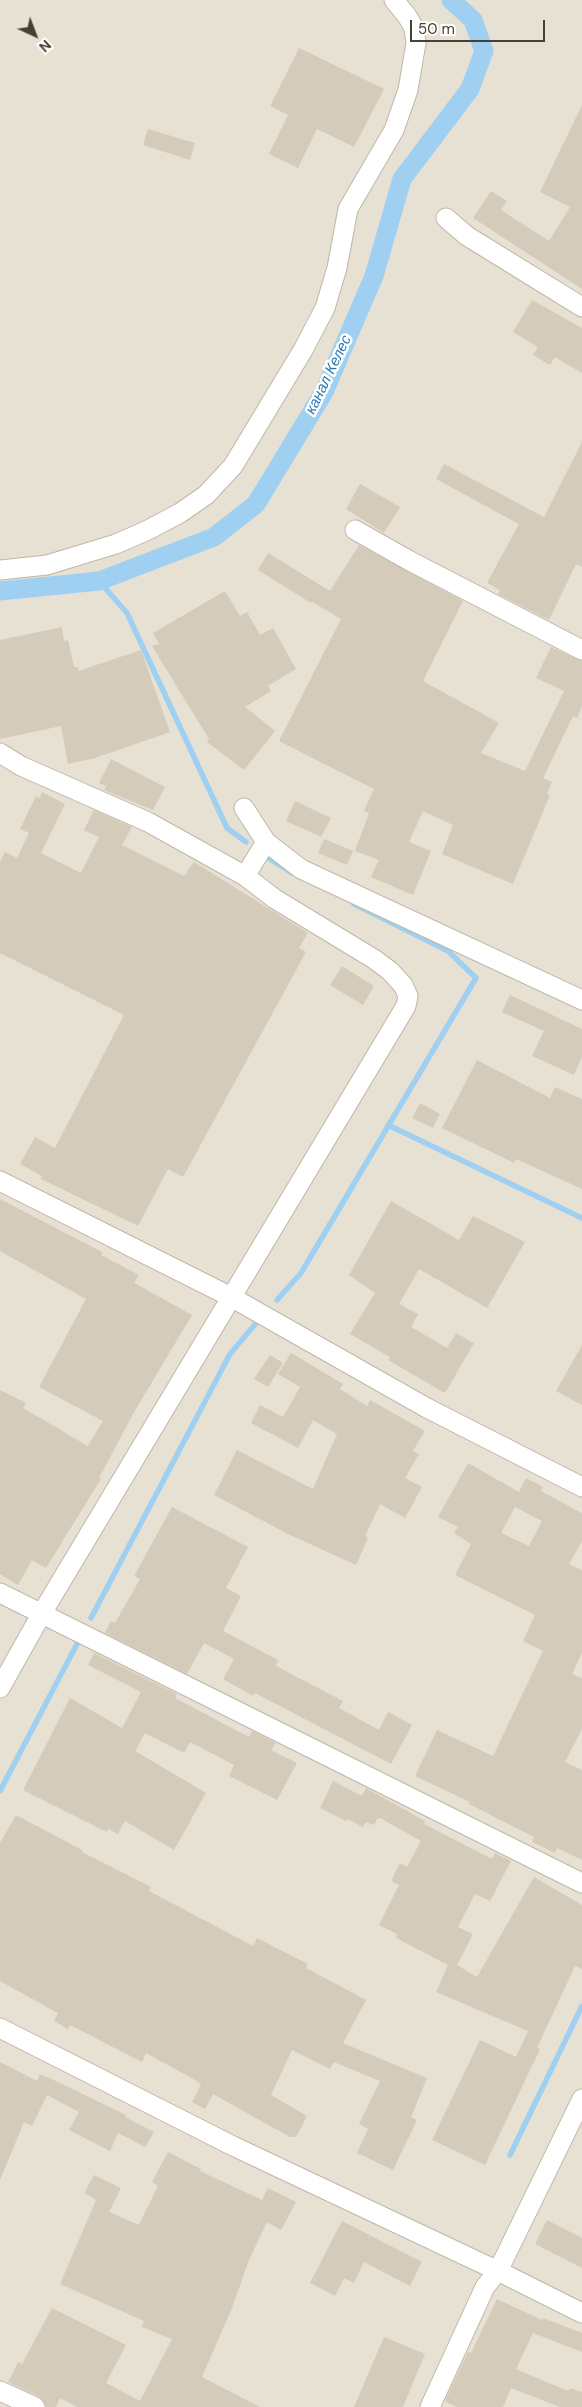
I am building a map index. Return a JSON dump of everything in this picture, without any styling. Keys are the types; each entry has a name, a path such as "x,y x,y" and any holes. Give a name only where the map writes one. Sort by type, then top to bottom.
{"street":[{"path":"0,570 47,565 116,544 148,530 180,513 206,495 234,466 303,350 325,308 337,268 348,210 394,130 408,90 416,43 414,28 394,0"},
{"path":"446,218 467,236 582,307"},
{"path":"355,530 410,561 582,650"},
{"path":"0,753 21,766 148,822 245,876 275,899 374,959 403,985 408,996 406,1006 42,1613 0,1688"},
{"path":"244,808 266,842 309,873 582,1000"},
{"path":"245,876 266,842"},
{"path":"0,1181 231,1297 427,1408 582,1487"},
{"path":"0,1593 582,1883"},
{"path":"0,2028 233,2146 498,2271 582,2313"},
{"path":"430,2407 484,2287 498,2271 582,2099"},
{"path":"0,2391 34,2407"}],"shaded area":[{"path":"0,0 582,0 582,2407 0,2407"}],"building":[{"path":"299,48 384,89 354,147 317,129 298,168 269,154 288,115 270,106"},
{"path":"582,105 582,289 473,218 491,191 507,201 501,210 549,241 570,207 540,192"},
{"path":"148,129 195,143 190,160 143,145"},
{"path":"532,300 582,328 582,373 555,357 550,365 533,355 538,347 513,332"},
{"path":"582,442 582,567 576,564 549,620 498,594 500,590 487,583 519,524 436,479 444,464 544,517"},
{"path":"360,484 400,507 384,533 346,509"},
{"path":"359,545 463,601 423,681 499,723 481,753 525,771 564,691 536,678 551,647 582,661 582,707 577,718 573,716 543,778 552,782 547,794 550,795 513,884 442,854 453,825 423,811 409,842 431,851 413,895 371,877 379,860 355,851 369,813 364,811 374,789 279,741 341,619 258,570 268,553 330,591"},
{"path":"225,591 240,616 247,612 260,635 273,628 296,669 268,686 271,691 245,707 275,731 244,770 207,742 209,739 152,646 159,644 153,633"},
{"path":"62,627 64,641 68,640 74,667 78,667 78,671 141,650 170,732 95,758 68,764 61,726 0,739 0,640"},
{"path":"111,759 165,787 153,810 104,790 106,786 99,783"},
{"path":"42,792 65,804 41,853 81,873 99,837 84,830 94,810 132,827 122,845 184,876 194,862 308,933 299,948 306,952 183,1177 168,1169 138,1226 41,1179 42,1176 20,1164 35,1137 55,1148 124,1015 0,953 0,862 5,852 17,858 29,833 20,829 36,796 40,798"},
{"path":"295,801 331,818 321,837 286,821"},
{"path":"324,839 353,851 347,865 318,853"},
{"path":"342,966 374,986 363,1005 330,985"},
{"path":"510,995 582,1029 582,1057 574,1075 532,1056 544,1031 502,1012"},
{"path":"477,1060 550,1098 555,1087 582,1099 582,1189 516,1159 514,1163 442,1128"},
{"path":"420,1103 440,1114 433,1128 412,1118"},
{"path":"0,1199 102,1252 101,1255 139,1275 134,1283 192,1315 133,1414 99,1478 101,1479 46,1568 32,1560 18,1585 0,1574 0,1390 26,1403 23,1408 88,1446 103,1421 39,1387 86,1299 0,1251"},
{"path":"391,1201 459,1240 473,1216 525,1242 487,1308 419,1269 399,1304 418,1314 411,1327 447,1348 456,1333 474,1343 445,1393 388,1360 390,1357 350,1334 375,1293 349,1275"},
{"path":"582,1345 582,1405 556,1391"},
{"path":"291,1353 343,1384 340,1389 367,1406 370,1400 425,1431 413,1451 419,1454 405,1478 422,1487 405,1518 380,1504 365,1536 368,1538 356,1565 288,1534 214,1495 237,1450 313,1489 337,1434 313,1420 298,1448 251,1423 260,1405 283,1417 300,1387 278,1374"},
{"path":"270,1355 283,1363 268,1387 254,1379"},
{"path":"468,1463 519,1492 526,1478 543,1487 541,1491 582,1513 582,1541 569,1564 582,1570 582,1652 572,1674 582,1678 582,1729 565,1762 582,1770 582,1860 557,1848 555,1853 532,1842 534,1837 469,1804 470,1802 415,1776 437,1730 493,1756 543,1651 523,1641 535,1615 455,1575 471,1544 454,1533 458,1527 438,1517","holes":["515,1507 542,1521 529,1546 501,1533"]},
{"path":"172,1507 248,1547 226,1588 241,1596 223,1631 278,1660 276,1666 343,1701 339,1708 379,1730 388,1712 412,1725 391,1764 255,1693 253,1696 223,1679 234,1659 204,1643 187,1674 105,1633 111,1621 115,1623 140,1579 134,1576"},
{"path":"94,1653 177,1694 175,1698 249,1737 252,1731 276,1743 271,1750 297,1763 277,1800 229,1776 234,1765 190,1742 184,1753 145,1733 135,1751 206,1793 174,1850 125,1821 118,1834 108,1829 107,1832 23,1790 70,1698 122,1728 141,1692 88,1665"},
{"path":"333,1781 362,1796 366,1788 425,1821 424,1824 492,1859 495,1853 511,1861 490,1901 475,1894 458,1927 473,1934 457,1965 477,1977 534,1877 582,1905 582,1969 575,1966 537,2048 540,2049 485,2165 432,2140 480,2040 516,2057 528,2031 436,1992 448,1965 396,1938 397,1934 379,1925 399,1885 391,1881 400,1863 407,1867 421,1841 380,1818 377,1819 374,1825 366,1822 363,1827 320,1808"},
{"path":"16,1815 82,1850 82,1852 151,1887 149,1891 253,1946 257,1938 308,1964 306,1968 366,2000 343,2043 427,2078 411,2117 417,2120 393,2170 357,2153 368,2129 359,2124 380,2081 334,2062 330,2069 292,2050 271,2095 307,2116 296,2137 290,2137 213,2094 205,2109 192,2102 201,2084 195,2080 146,2053 142,2062 70,2025 68,2029 54,2021 58,2013 0,1981 0,1843"},
{"path":"0,2062 37,2081 40,2074 56,2081 126,2115 125,2117 154,2132 145,2147 118,2133 110,2151 69,2130 79,2112 47,2095 32,2126 24,2122 0,2180"},
{"path":"168,2152 201,2169 200,2171 262,2200 268,2188 296,2202 281,2230 267,2222 249,2260 232,2308 202,2377 260,2407 77,2407 60,2398 56,2407 46,2407 40,2397 8,2382 18,2362 22,2364 52,2308 126,2345 106,2383 140,2401 172,2339 142,2327 144,2321 60,2284 96,2200 84,2193 94,2175 121,2188 109,2212 139,2225 158,2186 152,2182"},
{"path":"547,2220 582,2238 582,2268 535,2244"},
{"path":"342,2221 422,2262 410,2286 364,2262 354,2283 344,2278 335,2296 310,2283"},
{"path":"497,2299 542,2320 543,2318 582,2333 582,2352 533,2333 516,2369 568,2391 570,2388 582,2392 582,2407 560,2407 511,2388 503,2407 457,2407 445,2401 468,2352 471,2353"},
{"path":"384,2337 425,2354 403,2407 354,2407"}],"waterway":[{"name":"канал Келес","path":"0,591 99,581 214,537 256,504 324,392 374,276 402,179 470,89 484,51 473,20 451,0"},
{"path":"99,581 127,613 227,828 246,842"},
{"path":"270,859 292,873"},
{"path":"277,1300 301,1273 476,978 448,951 354,904"},
{"path":"388,1125 582,1218"},
{"path":"91,1618 230,1354 257,1322"},
{"path":"0,1791 77,1644"},
{"path":"510,2155 582,2006"}]}
